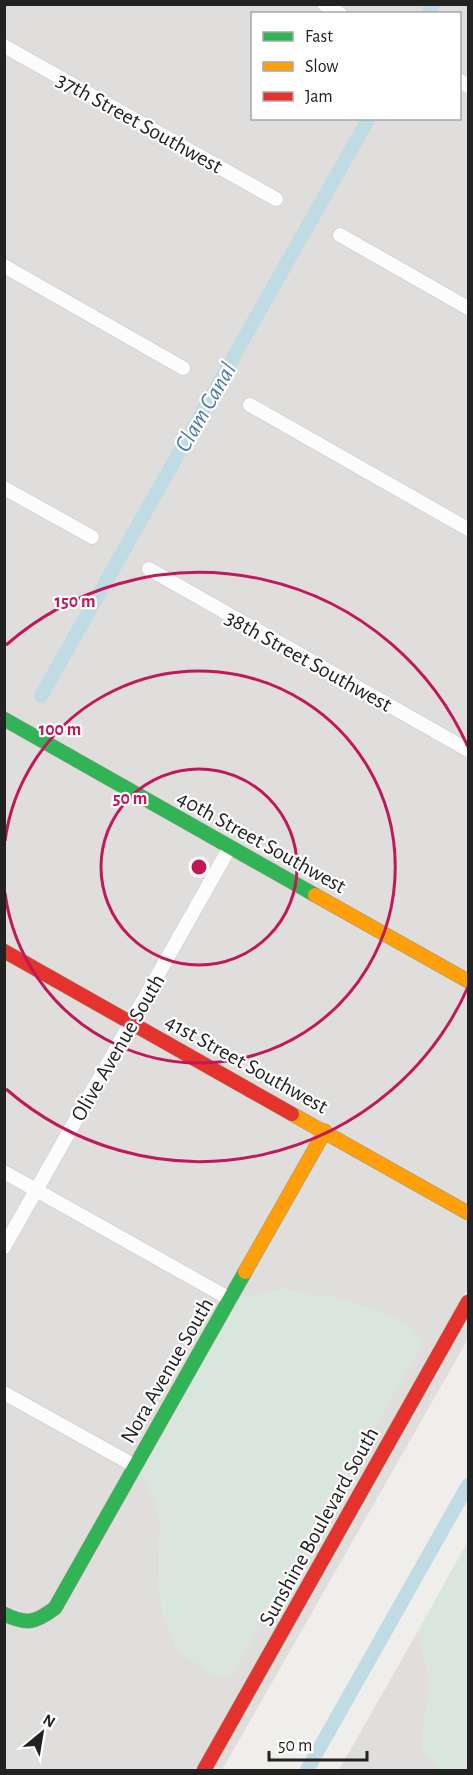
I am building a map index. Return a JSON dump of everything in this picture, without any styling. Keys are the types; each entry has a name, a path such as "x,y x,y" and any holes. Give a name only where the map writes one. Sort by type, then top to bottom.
{"street":[{"path":"324,4 337,12"},
{"name":"37th Street Southwest","path":"4,46 276,199"},
{"path":"340,235 468,308"},
{"path":"4,266 183,368"},
{"path":"250,405 468,529"},
{"path":"4,488 92,537"},
{"name":"38th Street Southwest","path":"149,569 468,750"},
{"name":"40th Street Southwest","path":"4,719 468,981"},
{"name":"Olive Avenue South","path":"4,1246 230,847"},
{"name":"41st Street Southwest","path":"4,951 468,1213"},
{"name":"Nora Avenue South","path":"4,1614 21,1622 36,1623 55,1608 325,1131"},
{"path":"4,1172 230,1299"},
{"name":"Sunshine Boulevard South","path":"204,1770 468,1302"},
{"path":"4,1393 135,1466"}],"shaded area":[{"path":"5,5 468,5 468,1288 196,1770 5,1770","holes":["283,1289 312,1295 330,1295 366,1307 178,1650 165,1622 159,1590 160,1520 157,1505 234,1300"]},
{"path":"283,1289 312,1295 330,1295 388,1314 409,1325 423,1344 230,1677 211,1675 178,1650 165,1622 159,1590 160,1520 157,1505 140,1471 234,1300"},
{"path":"468,1316 468,1339 222,1770 212,1770"},
{"path":"468,1541 468,1770 440,1770 423,1751 422,1734 430,1690 428,1671 418,1631"},
{"path":"418,1631 428,1671 430,1690 422,1734 423,1751 440,1770 339,1770"}],"waterway":[{"name":"Clam Canal","path":"429,12 433,4"},
{"name":"Clam Canal","path":"41,696 368,120"},
{"path":"307,1770 468,1485"}],"traffic: fast":[{"path":"4,719 315,895"},
{"path":"4,1614 19,1620 31,1621 55,1608 245,1272"}],"traffic: slow":[{"path":"315,895 468,981"},
{"path":"292,1114 468,1213"},
{"path":"245,1272 325,1131"}],"traffic: jam":[{"path":"4,951 292,1114"},
{"path":"204,1770 468,1302"}]}
